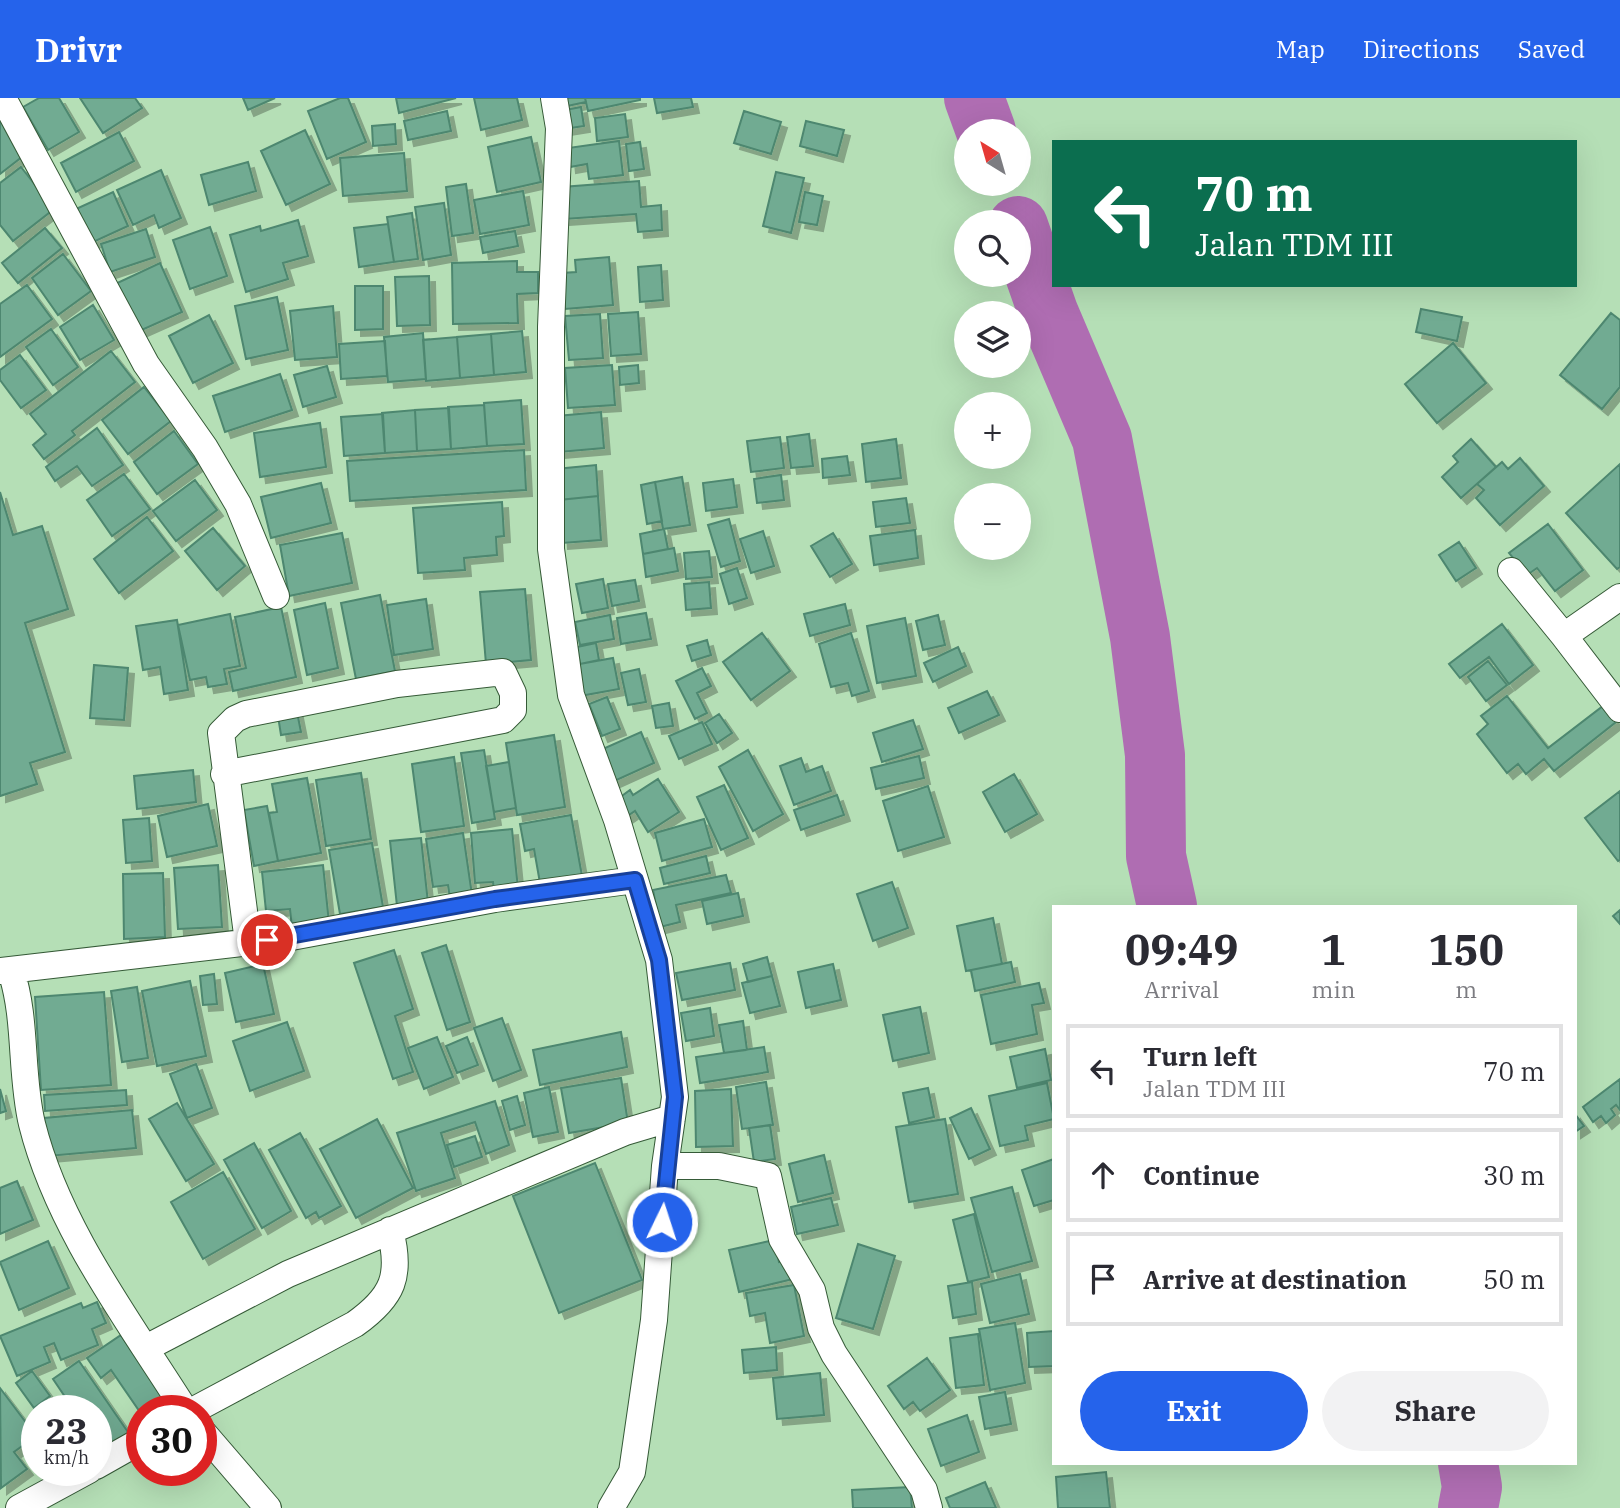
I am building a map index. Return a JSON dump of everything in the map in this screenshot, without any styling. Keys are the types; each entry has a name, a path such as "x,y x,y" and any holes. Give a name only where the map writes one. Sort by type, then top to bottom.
{"street":[{"path":"3,98 146,364 205,448 238,504 276,596"},
{"path":"554,98 559,128 551,327 551,549 571,695 617,820 659,960 675,1097 665,1166 653,1320 632,1472 611,1508"},
{"path":"1511,570 1620,709"},
{"path":"1564,636 1620,597"},
{"path":"224,774 503,720 513,710 513,693 503,672 397,684 247,714 234,719 221,733 224,774 248,942"},
{"path":"176,1395 104,1283 56,1193 32,1124 23,1067 18,992 6,971 248,942 495,899 635,880"},
{"path":"146,1348 288,1273 625,1132 672,1118"},
{"path":"665,1166 719,1167 768,1176 782,1239 812,1290 825,1336 924,1490 929,1508"},
{"path":"217,1398 355,1324 380,1306 395,1279 396,1252 390,1230"},
{"path":"217,1449 268,1508"},
{"path":"19,1508 60,1486"}],"building":[{"path":"39,98 59,98 79,132 48,150 23,107"},
{"path":"80,98 135,98 142,108 103,133"},
{"path":"243,98 275,98 248,110"},
{"path":"340,98 348,98 366,142 327,159 308,111"},
{"path":"396,98 456,98 399,113"},
{"path":"474,98 517,98 522,120 481,130"},
{"path":"556,98 585,98 586,102 558,108"},
{"path":"585,98 640,98 640,100 588,111"},
{"path":"654,98 691,98 693,107 657,113"},
{"path":"581,107 584,126 564,129 560,111"},
{"path":"447,111 451,131 408,140 404,121"},
{"path":"744,111 781,122 771,154 734,143"},
{"path":"625,114 628,137 597,141 595,118"},
{"path":"0,118 27,153 0,174"},
{"path":"806,121 844,130 837,156 800,146"},
{"path":"395,124 396,144 373,146 372,126"},
{"path":"305,130 330,184 286,205 261,151"},
{"path":"119,132 134,161 76,192 61,163"},
{"path":"531,137 541,182 497,192 488,147"},
{"path":"619,141 623,175 589,179 587,164 570,167 568,148"},
{"path":"640,142 644,169 629,171 626,144"},
{"path":"404,153 407,191 343,196 340,158"},
{"path":"248,162 256,191 209,205 201,175"},
{"path":"21,167 54,209 13,241 0,225 0,183"},
{"path":"161,170 181,218 159,228 154,215 133,225 117,190"},
{"path":"776,172 804,178 791,233 763,226"},
{"path":"639,181 641,207 661,205 662,230 638,232 636,214 564,219 562,187"},
{"path":"466,184 473,233 452,236 446,187"},
{"path":"523,191 529,225 480,234 474,200"},
{"path":"113,192 128,226 91,243 76,209"},
{"path":"805,192 823,196 817,225 799,222"},
{"path":"444,203 451,255 423,260 415,207"},
{"path":"412,213 418,259 394,262 387,217"},
{"path":"298,220 308,256 283,263 288,279 246,292 230,235 260,226 261,231"},
{"path":"388,224 394,262 359,267 354,228"},
{"path":"210,227 227,276 190,289 173,240"},
{"path":"45,228 62,248 18,283 2,263"},
{"path":"146,229 155,257 110,272 101,244"},
{"path":"515,231 518,246 483,253 480,237"},
{"path":"63,254 91,291 58,315 32,278"},
{"path":"609,257 613,305 565,309 562,273 576,272 575,260"},
{"path":"517,261 517,272 538,272 538,293 517,294 518,323 453,324 452,263"},
{"path":"160,263 182,312 135,333 113,285"},
{"path":"661,265 663,300 640,302 638,267"},
{"path":"429,276 430,325 397,326 395,277"},
{"path":"27,285 52,319 0,357 0,304"},
{"path":"355,286 383,286 383,329 355,330"},
{"path":"277,297 288,350 246,359 235,306"},
{"path":"93,305 114,340 80,360 60,327"},
{"path":"333,306 337,357 295,360 290,311"},
{"path":"1421,309 1462,317 1457,341 1416,332"},
{"path":"638,312 641,354 611,356 608,314"},
{"path":"1611,313 1620,320 1620,387 1602,409 1560,375"},
{"path":"600,314 603,358 569,360 565,316"},
{"path":"209,315 233,363 193,383 169,336"},
{"path":"51,329 78,367 53,385 26,347"},
{"path":"522,331 526,372 494,375 491,334"},
{"path":"423,333 426,379 388,382 384,337"},
{"path":"491,334 494,375 460,378 457,337"},
{"path":"457,337 460,378 426,381 423,340"},
{"path":"385,341 387,376 341,379 339,344"},
{"path":"1453,343 1486,383 1437,423 1405,384"},
{"path":"111,351 135,382 72,431 75,435 44,459 33,445 46,434 30,414"},
{"path":"20,355 46,390 21,408 0,380 0,370"},
{"path":"612,365 615,405 568,408 565,368"},
{"path":"638,365 639,383 620,385 619,367"},
{"path":"327,366 336,397 303,407 294,375"},
{"path":"280,374 292,410 225,432 213,396"},
{"path":"144,387 171,421 128,454 102,420"},
{"path":"521,400 524,444 487,446 484,403"},
{"path":"484,405 487,446 451,449 448,407"},
{"path":"449,408 451,449 417,451 415,410"},
{"path":"415,410 417,451 385,453 382,413"},
{"path":"601,412 604,448 559,452 557,416"},
{"path":"383,414 385,453 344,456 341,417"},
{"path":"320,423 326,467 260,477 254,433"},
{"path":"97,428 123,465 92,486 77,466 55,481 46,467"},
{"path":"174,431 198,464 157,494 134,462"},
{"path":"809,434 813,466 791,468 787,437"},
{"path":"780,437 784,468 751,472 747,441"},
{"path":"896,439 901,478 866,482 862,444"},
{"path":"1471,439 1496,467 1461,498 1442,477 1458,462 1453,456"},
{"path":"524,450 526,490 350,501 347,461"},
{"path":"847,456 850,475 823,478 822,459"},
{"path":"1520,458 1544,486 1500,525 1476,498 1484,490 1477,484 1502,462 1508,469"},
{"path":"1620,464 1620,567 1617,569 1566,513"},
{"path":"596,465 598,496 559,500 556,469"},
{"path":"124,474 150,509 112,536 87,500"},
{"path":"781,475 784,500 757,503 754,479"},
{"path":"682,477 690,525 663,529 655,482"},
{"path":"733,479 737,507 706,511 703,483"},
{"path":"195,480 217,510 176,541 153,511"},
{"path":"655,482 662,521 647,524 641,485"},
{"path":"321,483 331,523 271,538 261,497"},
{"path":"0,492 13,535 42,526 68,609 25,623 65,752 30,763 37,784 0,796"},
{"path":"598,496 601,540 562,543 559,500"},
{"path":"906,498 910,523 876,527 873,502"},
{"path":"502,502 504,536 496,537 497,555 464,558 465,570 418,573 413,508"},
{"path":"147,517 173,551 119,593 94,559"},
{"path":"729,519 740,561 721,567 708,525"},
{"path":"1548,524 1583,570 1555,591 1537,568 1527,575 1509,553"},
{"path":"213,528 245,566 217,590 185,551"},
{"path":"664,529 668,549 643,554 640,534"},
{"path":"915,530 918,558 874,565 870,536"},
{"path":"763,531 774,566 751,573 740,539"},
{"path":"342,533 352,583 289,596 280,545"},
{"path":"833,533 852,564 830,577 811,546"},
{"path":"1459,542 1476,568 1456,581 1439,555"},
{"path":"674,548 678,571 646,577 643,554"},
{"path":"709,551 712,577 686,579 684,553"},
{"path":"737,568 747,598 729,604 720,574"},
{"path":"603,579 608,608 582,613 576,584"},
{"path":"635,580 639,601 612,606 608,584"},
{"path":"709,582 711,608 686,610 684,584"},
{"path":"525,589 531,660 486,664 480,592"},
{"path":"380,595 395,671 356,679 341,603"},
{"path":"426,599 433,649 394,655 387,605"},
{"path":"325,603 338,668 307,675 294,610"},
{"path":"845,604 850,625 810,636 804,614"},
{"path":"281,607 296,677 233,691 229,672 246,668 235,617"},
{"path":"646,613 651,639 621,644 617,618"},
{"path":"230,614 240,666 224,669 227,684 208,687 206,677 190,680 178,625"},
{"path":"610,615 614,639 580,645 575,622"},
{"path":"938,615 945,645 923,650 916,621"},
{"path":"905,618 916,676 877,683 867,626"},
{"path":"177,620 188,690 164,694 160,667 143,670 136,626"},
{"path":"1502,624 1533,665 1509,684 1489,657 1460,678 1449,664"},
{"path":"762,633 790,671 751,700 723,662"},
{"path":"851,633 869,691 852,696 848,683 831,687 819,644"},
{"path":"707,640 711,655 692,661 687,646"},
{"path":"596,643 599,660 580,664 577,647"},
{"path":"958,647 966,666 933,682 924,663"},
{"path":"613,658 619,689 580,696 574,665"},
{"path":"1488,661 1507,685 1486,701 1468,677"},
{"path":"94,665 128,668 124,720 90,718"},
{"path":"702,668 711,686 697,693 707,713 695,719 676,681"},
{"path":"639,669 646,702 628,705 621,673"},
{"path":"987,691 999,715 959,733 948,708"},
{"path":"1507,696 1548,748 1603,706 1616,722 1554,771 1544,759 1526,774 1518,764 1507,773 1477,734 1488,724 1481,716"},
{"path":"607,697 620,729 602,736 589,704"},
{"path":"669,703 673,726 656,728 652,706"},
{"path":"297,712 301,732 281,735 278,716"},
{"path":"719,714 732,733 717,743 705,723"},
{"path":"913,720 923,749 882,762 873,733"},
{"path":"702,722 712,744 679,759 669,736"},
{"path":"641,732 654,763 610,783 596,752"},
{"path":"554,735 565,807 517,815 506,743"},
{"path":"484,750 495,819 472,823 461,753"},
{"path":"748,750 783,814 753,831 719,767"},
{"path":"919,756 924,778 876,789 871,768"},
{"path":"454,757 464,826 421,832 412,764"},
{"path":"801,758 806,772 822,766 831,791 794,805 780,766"},
{"path":"509,762 516,808 494,812 486,766"},
{"path":"193,770 196,802 137,809 134,776"},
{"path":"361,773 371,839 326,846 316,780"},
{"path":"1014,774 1037,814 1005,832 983,792"},
{"path":"307,778 321,853 278,861 269,813 277,812 272,784"},
{"path":"658,779 679,812 648,832 635,811 626,817 615,801 630,790 633,795"},
{"path":"724,785 748,838 721,850 697,797"},
{"path":"928,786 944,837 898,851 883,801"},
{"path":"1620,791 1620,860 1618,861 1585,818"},
{"path":"837,795 844,815 801,830 794,810"},
{"path":"208,804 217,846 167,857 158,816"},
{"path":"267,806 278,861 254,866 244,810"},
{"path":"571,815 582,876 540,883 534,849 525,851 520,824"},
{"path":"149,818 152,861 126,863 123,820"},
{"path":"704,819 712,847 662,861 655,833"},
{"path":"512,829 518,889 494,891 493,882 475,883 471,833"},
{"path":"463,833 472,895 450,898 448,885 433,887 426,839"},
{"path":"421,838 428,903 397,906 390,841"},
{"path":"372,843 383,907 340,914 329,850"},
{"path":"706,856 710,873 664,884 660,868"},
{"path":"218,865 222,927 178,929 174,868"},
{"path":"323,865 329,923 292,928 290,909 266,911 262,872"},
{"path":"163,873 165,937 124,939 123,874"},
{"path":"726,875 731,893 676,905 680,922 660,927 653,890"},
{"path":"892,882 908,928 873,941 857,894"},
{"path":"738,893 743,916 707,924 702,901"},
{"path":"1620,910 1620,924 1613,916"},
{"path":"993,918 1002,964 966,971 957,926"},
{"path":"446,945 470,1022 447,1030 422,953"},
{"path":"394,950 413,1009 395,1016 413,1072 393,1079 354,963"},
{"path":"767,957 772,976 748,982 743,964"},
{"path":"1011,962 1015,982 975,991 971,970"},
{"path":"730,963 735,990 682,1000 676,973"},
{"path":"263,964 274,1014 236,1022 225,973"},
{"path":"833,964 841,1000 806,1008 798,972"},
{"path":"214,974 217,1004 203,1005 200,976"},
{"path":"772,976 780,1006 750,1013 742,983"},
{"path":"190,981 206,1056 157,1066 142,991"},
{"path":"1039,983 1044,1003 1032,1005 1037,1034 991,1044 981,995"},
{"path":"137,987 148,1058 122,1062 111,991"},
{"path":"104,992 111,1085 41,1090 35,997"},
{"path":"920,1007 929,1053 893,1061 883,1015"},
{"path":"710,1008 714,1036 686,1041 681,1013"},
{"path":"502,1018 521,1070 493,1081 474,1028"},
{"path":"743,1021 747,1050 724,1053 719,1025"},
{"path":"287,1022 304,1071 250,1091 233,1041"},
{"path":"621,1032 627,1067 540,1085 533,1050"},
{"path":"437,1037 453,1077 424,1089 408,1048"},
{"path":"467,1037 478,1065 457,1073 446,1046"},
{"path":"764,1047 768,1072 700,1083 696,1057"},
{"path":"1045,1049 1051,1080 1017,1088 1010,1057"},
{"path":"196,1064 212,1108 187,1118 170,1074"},
{"path":"621,1078 628,1123 569,1133 561,1088"},
{"path":"1620,1079 1620,1110 1616,1105 1611,1109 1615,1115 1606,1123 1601,1116 1593,1122 1583,1107"},
{"path":"766,1082 773,1125 742,1129 736,1087"},
{"path":"1047,1083 1052,1119 1025,1126 1028,1140 1000,1146 989,1096"},
{"path":"549,1087 558,1132 533,1137 524,1093"},
{"path":"928,1088 934,1117 909,1123 903,1093"},
{"path":"0,1089 6,1111 0,1113"},
{"path":"731,1089 733,1146 696,1147 695,1091"},
{"path":"126,1090 127,1105 45,1111 44,1095"},
{"path":"517,1096 525,1125 510,1130 502,1101"},
{"path":"495,1101 509,1145 486,1154 475,1122 441,1133 455,1178 416,1191 397,1133"},
{"path":"177,1103 214,1164 186,1181 149,1119"},
{"path":"971,1108 990,1149 969,1159 950,1118"},
{"path":"132,1110 136,1148 48,1156 44,1118"},
{"path":"1577,1117 1584,1126 1577,1131"},
{"path":"377,1119 413,1188 356,1218 320,1149"},
{"path":"945,1119 958,1194 909,1202 896,1127"},
{"path":"770,1125 775,1159 754,1162 749,1128"},
{"path":"300,1133 341,1206 319,1218 316,1212 306,1218 269,1150"},
{"path":"475,1136 482,1157 454,1167 447,1145"},
{"path":"254,1143 291,1211 262,1228 224,1160"},
{"path":"824,1155 833,1193 798,1202 789,1164"},
{"path":"1052,1160 1052,1201 1034,1206 1022,1170"},
{"path":"595,1163 642,1280 559,1313 513,1196"},
{"path":"223,1172 255,1229 203,1259 171,1202"},
{"path":"17,1181 33,1220 0,1234 0,1188"},
{"path":"1012,1187 1032,1261 992,1272 971,1198"},
{"path":"831,1198 838,1225 797,1234 791,1207"},
{"path":"974,1214 989,1277 968,1282 953,1220"},
{"path":"774,1240 779,1262 789,1259 793,1279 739,1292 729,1250"},
{"path":"48,1241 69,1288 19,1310 0,1262"},
{"path":"858,1244 895,1256 873,1329 836,1318"},
{"path":"1020,1274 1029,1314 990,1323 981,1284"},
{"path":"972,1282 976,1314 953,1318 948,1286"},
{"path":"794,1285 804,1336 770,1343 765,1313 750,1316 746,1293"},
{"path":"97,1302 106,1323 92,1329 98,1345 61,1360 54,1343 44,1347 50,1362 17,1376 0,1336 81,1303 83,1308"},
{"path":"1015,1323 1025,1383 990,1390 979,1329"},
{"path":"1052,1331 1052,1366 1029,1367 1027,1333"},
{"path":"978,1334 984,1385 956,1388 950,1338"},
{"path":"121,1335 163,1395 128,1395 111,1370 101,1378 87,1358"},
{"path":"776,1347 777,1370 744,1373 742,1350"},
{"path":"927,1358 950,1390 920,1411 913,1402 904,1409 888,1386"},
{"path":"79,1361 102,1395 64,1395 53,1379"},
{"path":"32,1371 49,1395 25,1395 16,1383"},
{"path":"820,1373 824,1415 777,1419 773,1378"},
{"path":"0,1388 21,1416 21,1447 14,1452 21,1461 21,1473 1,1488"},
{"path":"1005,1392 1011,1424 985,1429 979,1397"},
{"path":"112,1409 126,1429 126,1442 112,1451"},
{"path":"967,1415 979,1452 941,1466 928,1429"},
{"path":"1106,1472 1110,1508 1058,1508 1056,1477"},
{"path":"985,1482 996,1508 950,1508 946,1498"},
{"path":"910,1487 912,1508 853,1508 852,1490"}],"waterway":[{"path":"974,98 982,119"},
{"path":"1031,263 1048,312 1102,439 1140,637 1155,755 1156,856 1167,905"},
{"path":"1468,1465 1472,1487 1468,1508"}],"route":[{"path":"267,940 495,899 563,892 635,880 659,960 675,1097 665,1166 662,1222"}]}
